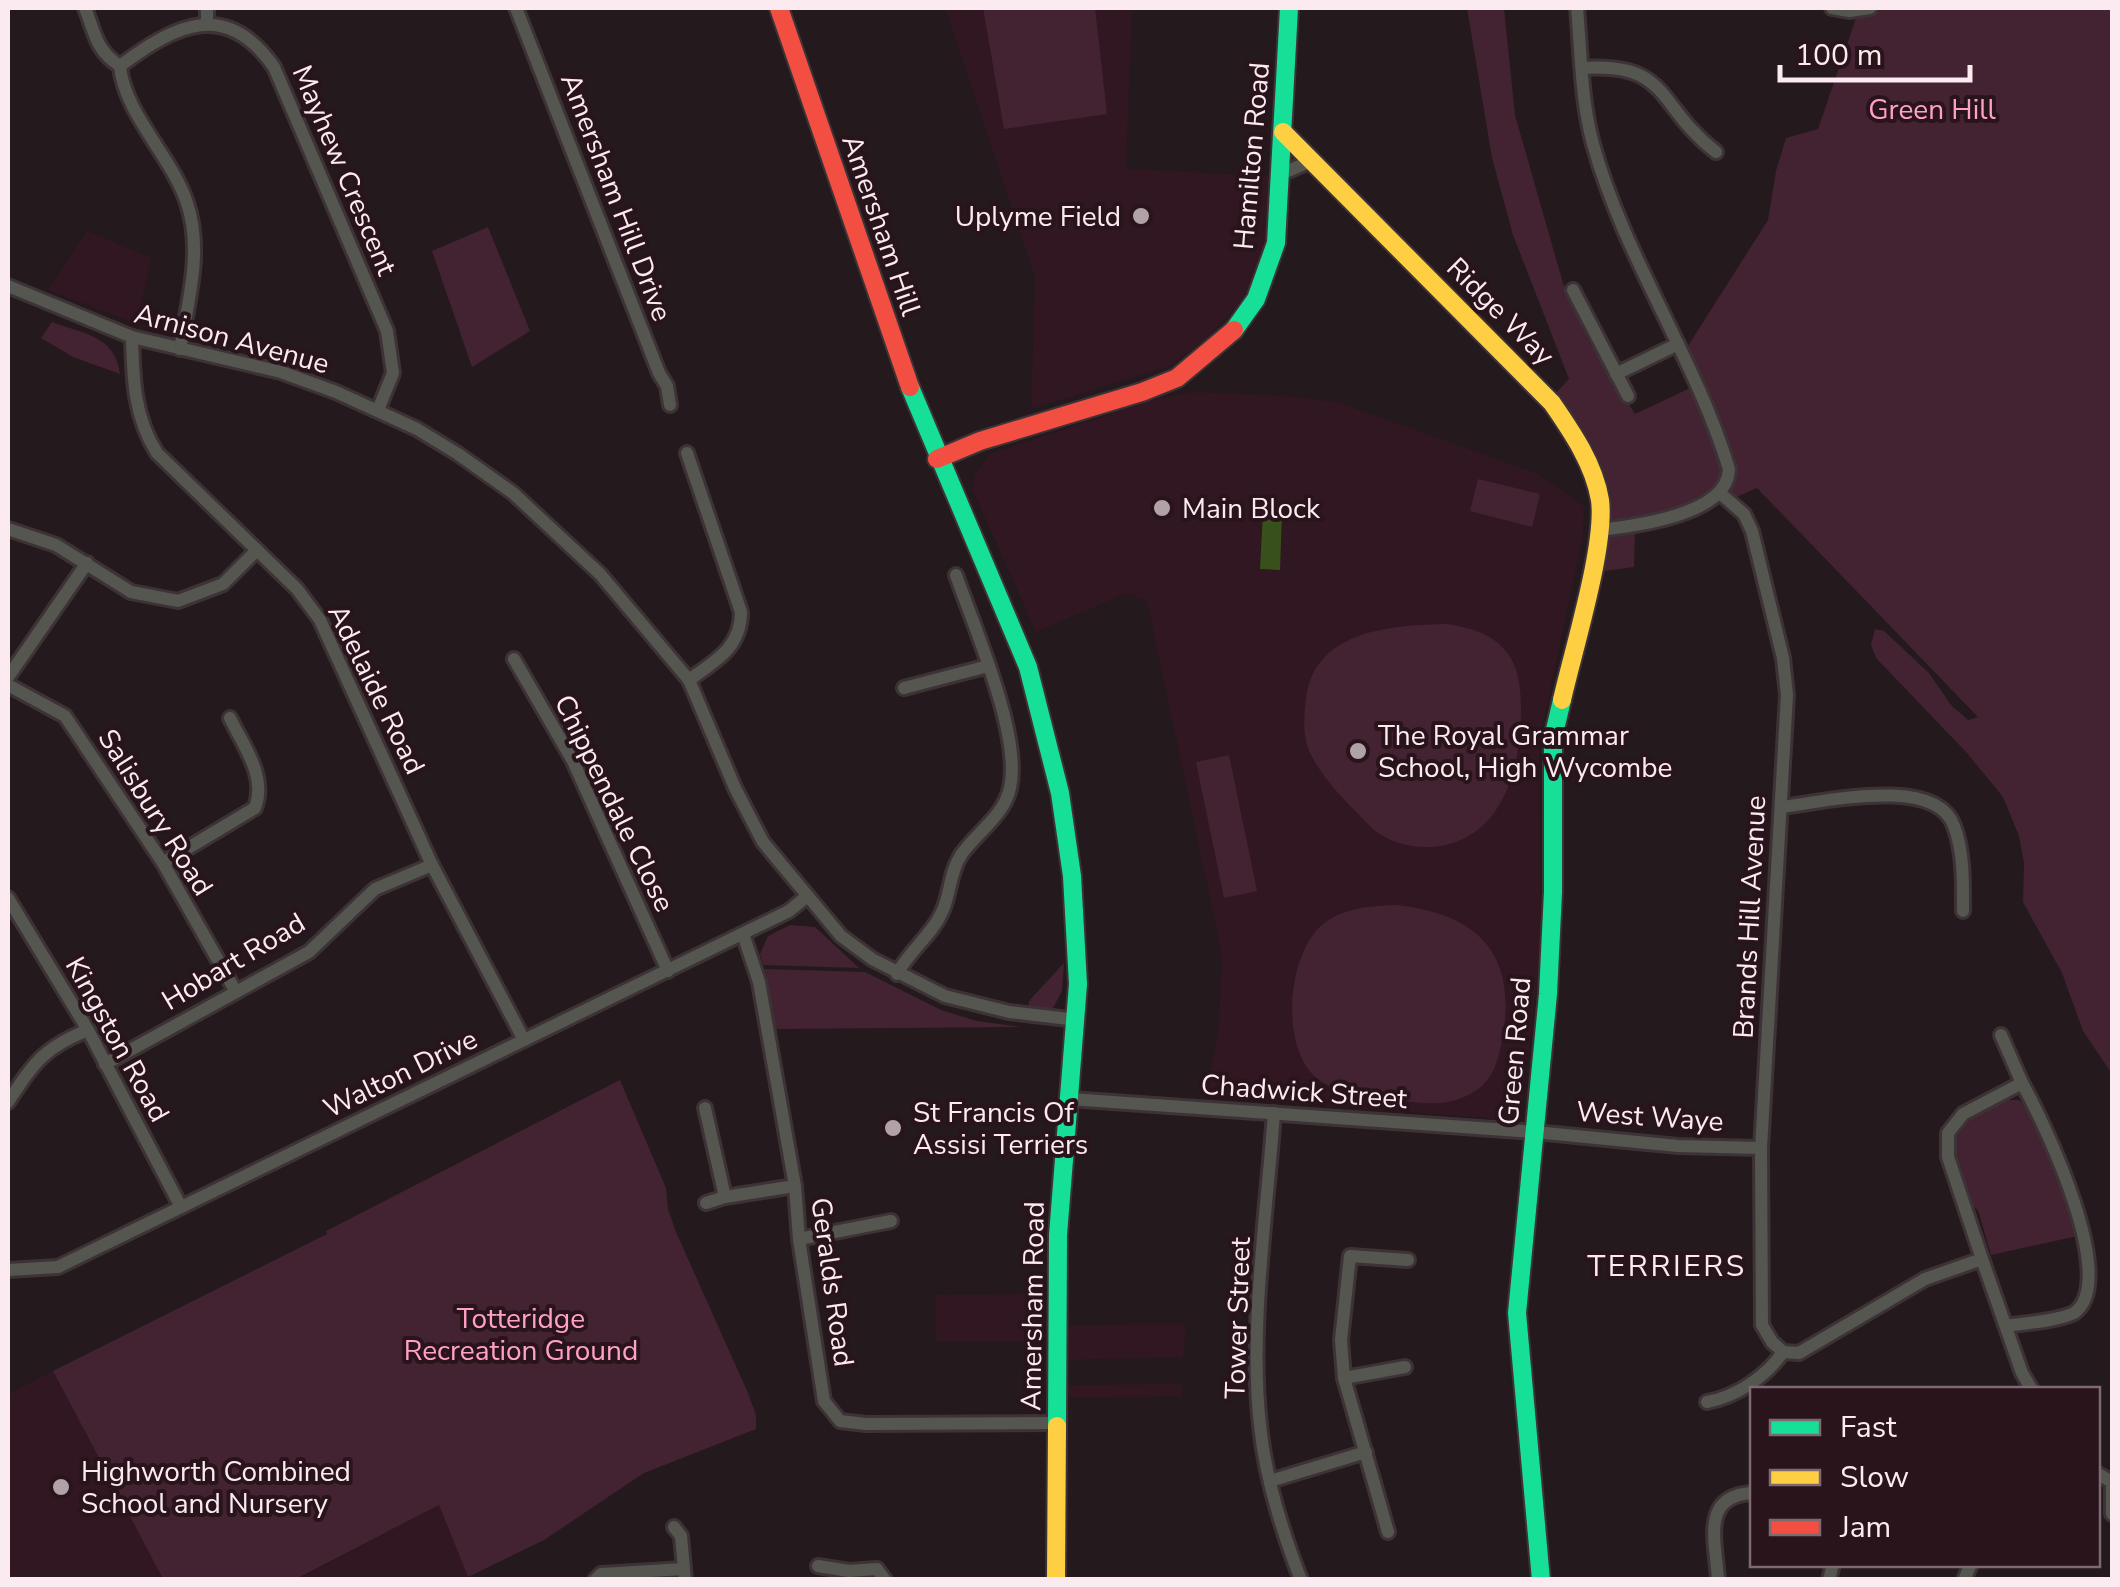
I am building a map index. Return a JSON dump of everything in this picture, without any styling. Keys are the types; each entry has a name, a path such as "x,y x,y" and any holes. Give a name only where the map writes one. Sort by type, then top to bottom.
{"street":[{"path":"85,8 105,57 120,66"},
{"path":"120,66 150,43 182,27 207,23 207,8"},
{"name":"Amersham Hill Drive","path":"516,8 667,386 670,405"},
{"name":"Amersham Hill","path":"779,8 937,459"},
{"name":"Hamilton Road","path":"937,459 980,441 1177,378 1234,332 1256,299 1276,243 1289,8"},
{"path":"1577,8 1586,110 1604,176 1729,469 1728,482 1721,494 1670,517 1598,530"},
{"path":"1832,8 1870,8"},
{"name":"Mayhew Crescent","path":"207,23 218,22 241,30 274,67 387,332 394,373 378,410"},
{"path":"120,66 122,85 188,204 196,250 180,349"},
{"path":"1582,68 1629,68 1647,76 1683,123 1716,152"},
{"name":"Ridge Way","path":"1283,132 1569,424 1588,463 1600,501 1598,530"},
{"path":"1281,174 1310,161"},
{"name":"Arnison Avenue","path":"8,286 132,337 282,372 378,410 458,454 513,493 600,574 688,680 763,842 841,936 898,974 945,996 984,1007 1078,1020"},
{"path":"1574,290 1628,396"},
{"name":"Adelaide Road","path":"132,337 133,388 144,433 157,454 297,589 320,620 432,865 524,1040"},
{"path":"1616,374 1678,344"},
{"path":"686,453 736,595 741,629 719,658 688,680"},
{"name":"Amersham Road","path":"937,459 1028,667 1060,793 1072,876 1078,1020 1058,1235 1056,1580"},
{"name":"Brands Hill Avenue","path":"1721,494 1744,514 1752,531 1783,658 1787,695 1761,1148 1762,1326 1783,1352"},
{"path":"8,529 56,545 131,592 178,601 223,584 256,551"},
{"name":"Green Road","path":"1541,1580 1517,1313 1554,892 1553,738 1598,530"},
{"path":"8,677 86,564"},
{"path":"898,974 943,911 957,862 1002,808 1010,791 1011,754 988,666 956,575"},
{"name":"Chippendale Close","path":"514,660 573,761 668,971"},
{"path":"904,688 988,666"},
{"name":"Salisbury Road","path":"8,685 65,716 162,863 236,992"},
{"path":"162,863 255,808 261,792 258,775 230,718"},
{"path":"1781,807 1912,796 1938,804 1954,825 1964,876 1963,911"},
{"name":"Hobart Road","path":"106,1064 310,952 375,889 432,865"},
{"name":"Walton Drive","path":"8,1270 58,1267 743,934 789,911 806,897"},
{"name":"Kingston Road","path":"8,898 88,1030 181,1207"},
{"name":"Geralds Road","path":"743,934 760,982 795,1186 799,1239 824,1401 840,1421 1056,1423"},
{"path":"8,1102 33,1064 57,1043 88,1030"},
{"path":"2001,1035 2022,1084 2063,1156 2097,1272 2094,1294 2074,1313 2006,1326"},
{"path":"2022,1084 1963,1114 1948,1133 1948,1157 2022,1373 2030,1387"},
{"name":"Chadwick Street","path":"1070,1099 1535,1132"},
{"path":"706,1108 725,1197"},
{"name":"Tower Street","path":"1274,1113 1256,1355 1260,1426 1270,1481 1301,1580"},
{"name":"West Waye","path":"1535,1132 1678,1146 1761,1148"},
{"path":"706,1203 795,1186"},
{"path":"799,1239 891,1221"},
{"path":"1388,1532 1344,1378 1342,1340 1350,1256 1408,1260"},
{"path":"1707,1402 1720,1400 1770,1371 1783,1352 1799,1353 1925,1278 1982,1259"},
{"path":"1344,1378 1405,1367"},
{"path":"1270,1481 1366,1452"},
{"path":"2112,1482 2112,1514"},
{"path":"1718,1580 1715,1518 1720,1504 1736,1494 1750,1493"},
{"path":"594,1580 601,1574 684,1574 680,1536 674,1527"},
{"path":"818,1566 848,1571 877,1569 885,1580"}],"shaded area":[{"name":"Uplyme Field","path":"945,8 1132,8 1126,169 1269,176 1267,234 1253,280 1237,307 1206,339 1170,366 1031,409 1035,278"},
{"path":"87,231 151,258 137,324 48,290"},
{"name":"The Royal Grammar School, High Wycombe","path":"1197,392 1340,403 1536,473 1584,506 1583,535 1539,743 1541,949 1521,1114 1513,1120 1207,1097 1219,1024 1222,955 1147,601 1127,593 1036,632 972,489 975,475 989,454 1159,398"},
{"path":"1263,512 1282,513 1280,570 1260,569"},
{"path":"1043,1294 1043,1341 935,1341 936,1295"},
{"path":"1186,1324 1183,1357 1065,1360 1066,1325"},
{"name":"Highworth Combined School and Nursery","path":"53,1371 163,1579 8,1579 8,1394"},
{"path":"1182,1384 1182,1396 1066,1398 1066,1385"},
{"name":"Highworth Combined School and Nursery","path":"439,1505 468,1577 296,1580"}],"green space":[{"path":"983,8 1095,8 1107,114 1004,129"},
{"name":"Green Hill","path":"1467,8 1504,8 1515,115 1563,283 1590,343 1635,414 1701,383 1686,349 1768,220 1786,138 1818,129 1856,18 1887,8 2112,8 2112,1074 2083,1031 2062,973 2023,902 2024,863 2019,836 2003,797 1967,753 1876,658 1871,645 1875,629 1884,631 1929,673 1951,705 1968,720 1978,717 1757,488 1717,505 1704,494 1635,531 1634,567 1597,572 1604,522 1555,394 1569,379 1513,235 1492,158"},
{"path":"488,227 530,331 472,367 432,251"},
{"path":"52,322 86,333 104,344 112,351 120,374 73,357 41,338"},
{"path":"1478,479 1540,494 1532,527 1470,511"},
{"path":"1448,624 1492,638 1513,662 1521,699 1518,753 1504,797 1476,831 1456,842 1432,847 1409,845 1374,830 1319,769 1306,740 1306,699 1312,676 1324,658 1340,645 1381,630"},
{"path":"1229,755 1257,891 1224,898 1196,762"},
{"path":"1395,905 1423,909 1468,928 1484,941 1503,980 1506,1006 1494,1068 1479,1088 1454,1101 1417,1103 1336,1089 1318,1079 1297,1046 1292,1002 1301,958 1310,939 1322,925 1347,911"},
{"path":"790,925 815,927 859,968 763,965 760,954 768,936"},
{"path":"1064,963 1062,991 1053,1008 1028,1009 1029,1001"},
{"path":"765,969 865,972 941,1010 977,1021 1021,1027 776,1029"},
{"name":"Totteridge Recreation Ground","path":"620,1080 666,1188 676,1232 748,1393 756,1415 756,1429 644,1473 544,1540 468,1577 439,1505 296,1579 163,1579 53,1371 327,1234 326,1231"},
{"path":"2004,1100 2019,1100 2040,1126 2082,1235 1991,1255 1978,1210 1969,1203 1953,1156 1954,1138 1974,1115"}],"traffic: fast":[{"path":"1234,330 1256,299 1276,243 1289,8"},
{"path":"910,387 1028,667 1060,793 1072,876 1078,984 1058,1235 1057,1426"},
{"path":"1541,1580 1517,1313 1548,994 1553,892 1553,738 1562,700"}],"traffic: slow":[{"path":"1283,132 1552,403 1587,461 1597,487 1601,520 1562,700"},
{"path":"1056,1580 1057,1426"}],"traffic: jam":[{"path":"779,8 910,387"},
{"path":"937,459 980,441 1177,378 1234,330"}],"place":[{"name":"Uplyme Field","path":"1141,216"},
{"name":"Main Block","path":"1162,508"},
{"name":"The Royal Grammar School, High Wycombe","path":"1358,751"},
{"name":"St Francis Of Assisi Terriers","path":"893,1128"},
{"name":"Highworth Combined School and Nursery","path":"61,1487"}],"district":[{"name":"TERRIERS","path":"1667,1266"}]}
